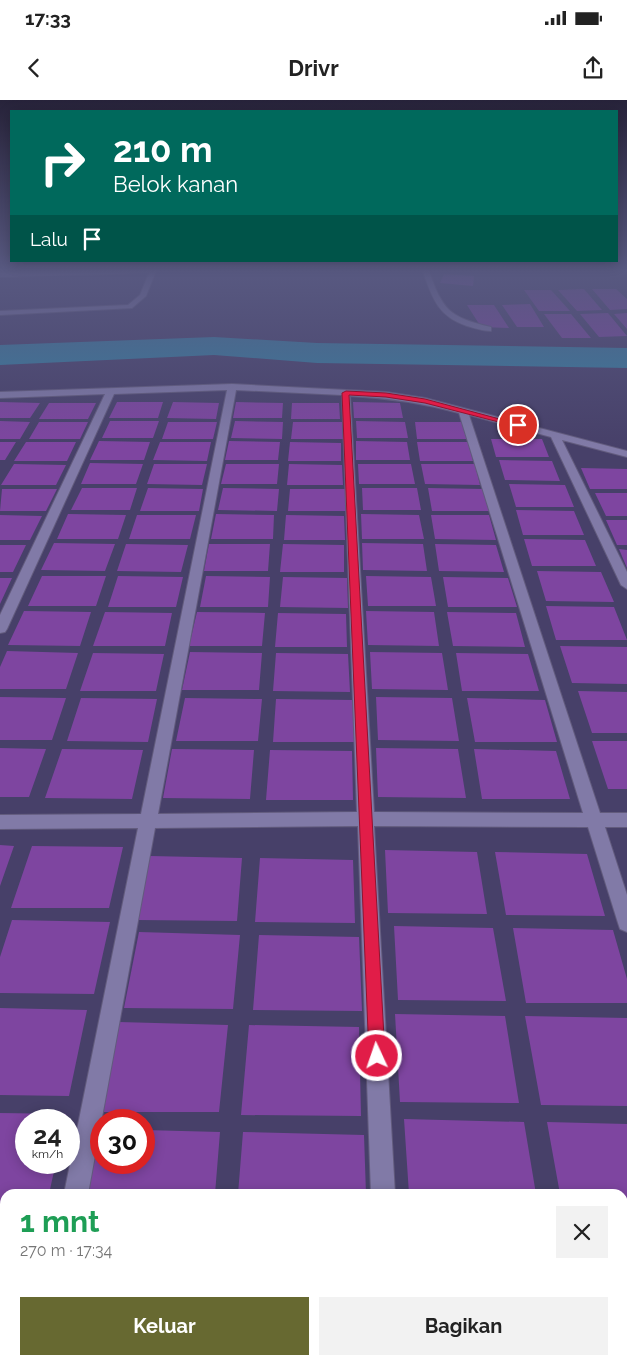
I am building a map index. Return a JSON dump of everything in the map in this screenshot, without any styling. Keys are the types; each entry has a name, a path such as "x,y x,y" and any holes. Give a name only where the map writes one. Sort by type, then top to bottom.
{"street":[{"path":"478,328 488,330"},
{"path":"77,1189 232,387"},
{"path":"0,395 232,387 386,395 415,399 627,454"},
{"path":"0,629 111,391"},
{"path":"346,393 383,1189"},
{"path":"463,411 627,923"},
{"path":"555,435 627,585"},
{"path":"0,822 148,819 627,820"}],"building":[{"path":"554,328 583,328 591,338 562,338"},
{"path":"592,328 620,328 627,336 599,337"},
{"path":"0,402 40,403 30,418 0,418"},
{"path":"117,402 163,402 158,418 109,418"},
{"path":"173,402 219,403 216,419 167,418"},
{"path":"236,402 283,403 282,418 233,418"},
{"path":"353,402 400,403 403,418 354,418"},
{"path":"49,403 96,403 88,419 39,419"},
{"path":"292,403 339,403 340,419 291,419"},
{"path":"0,421 30,422 20,439 0,439"},
{"path":"110,421 159,421 153,438 102,438"},
{"path":"235,421 283,422 282,439 231,438"},
{"path":"356,421 405,422 408,438 357,438"},
{"path":"39,422 88,422 80,439 29,439"},
{"path":"168,422 217,422 213,439 162,439"},
{"path":"293,422 342,422 343,439 291,439"},
{"path":"415,422 464,422 469,439 417,439"},
{"path":"491,439 542,439 549,457 496,457"},
{"path":"99,441 150,442 144,460 90,460"},
{"path":"229,441 280,442 278,460 225,460"},
{"path":"356,441 407,442 410,460 356,460"},
{"path":"0,442 16,442 5,460 0,460"},
{"path":"26,442 76,442 67,461 14,461"},
{"path":"160,442 211,442 207,461 153,460"},
{"path":"290,442 341,443 341,461 288,461"},
{"path":"417,442 468,442 473,461 420,461"},
{"path":"499,460 552,461 560,481 505,480"},
{"path":"90,463 143,464 136,484 81,484"},
{"path":"14,464 66,465 56,485 1,485"},
{"path":"154,464 207,464 202,485 147,484"},
{"path":"226,464 279,464 277,484 221,484"},
{"path":"289,464 342,465 343,485 287,485"},
{"path":"358,464 411,464 415,484 359,484"},
{"path":"421,464 475,464 480,485 425,484"},
{"path":"581,468 627,469 627,489 590,489"},
{"path":"509,484 565,485 574,507 516,507"},
{"path":"82,488 137,488 130,510 71,510"},
{"path":"148,488 203,489 199,511 140,511"},
{"path":"223,488 279,489 277,511 218,510"},
{"path":"362,488 417,488 421,510 363,510"},
{"path":"428,488 484,489 490,511 432,511"},
{"path":"2,489 57,489 46,511 0,511"},
{"path":"290,489 345,489 346,511 288,511"},
{"path":"595,493 627,493 627,516 606,516"},
{"path":"516,510 574,511 584,535 523,535"},
{"path":"68,514 126,515 118,539 57,539"},
{"path":"216,514 274,515 273,539 211,539"},
{"path":"361,514 419,515 424,539 362,539"},
{"path":"0,515 42,516 30,540 0,540"},
{"path":"137,515 196,515 190,539 129,539"},
{"path":"286,515 344,516 345,540 284,540"},
{"path":"431,515 489,515 496,540 435,539"},
{"path":"606,520 627,520 627,545 617,545"},
{"path":"524,539 585,540 596,566 532,566"},
{"path":"54,543 115,544 105,571 41,570"},
{"path":"362,543 423,544 427,571 363,570"},
{"path":"126,544 188,545 181,572 117,571"},
{"path":"209,544 270,544 268,571 204,571"},
{"path":"283,544 344,545 344,572 280,572"},
{"path":"435,544 496,545 504,572 439,571"},
{"path":"0,545 26,545 13,572 0,572"},
{"path":"619,549 627,550 627,568"},
{"path":"537,571 601,572 614,602 546,601"},
{"path":"42,576 106,576 96,606 28,606"},
{"path":"118,576 183,577 176,607 108,607"},
{"path":"206,576 270,577 268,607 200,607"},
{"path":"366,576 431,577 436,606 368,606"},
{"path":"283,577 347,578 348,608 280,607"},
{"path":"443,577 508,578 517,607 448,607"},
{"path":"0,578 12,578 0,604"},
{"path":"546,606 614,607 627,640 556,640"},
{"path":"24,611 91,612 80,646 8,645"},
{"path":"366,611 434,612 439,646 368,645"},
{"path":"105,612 172,613 165,646 93,646"},
{"path":"197,612 265,613 262,646 189,646"},
{"path":"447,612 516,613 525,647 453,646"},
{"path":"278,613 346,614 347,647 275,647"},
{"path":"560,646 627,647 627,684 572,683"},
{"path":"7,651 78,653 66,689 0,689 0,667"},
{"path":"190,652 262,653 259,690 182,690"},
{"path":"370,652 442,653 448,690 372,689"},
{"path":"93,653 164,654 156,691 80,691"},
{"path":"276,653 348,654 350,692 273,691"},
{"path":"456,653 528,654 539,691 462,691"},
{"path":"578,691 627,692 627,733 592,733"},
{"path":"0,697 66,698 52,740 0,740"},
{"path":"376,697 452,698 459,741 378,740"},
{"path":"81,698 157,699 148,742 67,741"},
{"path":"185,698 262,699 258,741 176,741"},
{"path":"467,698 545,700 557,742 475,742"},
{"path":"276,699 353,700 355,742 273,742"},
{"path":"592,741 627,741 627,789 608,789"},
{"path":"0,748 46,749 29,797 0,797"},
{"path":"376,748 458,749 466,798 378,797"},
{"path":"62,749 143,750 132,799 45,798"},
{"path":"172,749 254,750 250,799 163,798"},
{"path":"474,749 556,751 570,799 482,799"},
{"path":"270,750 352,751 353,800 266,800"},
{"path":"0,845 14,846 0,886"},
{"path":"32,846 123,847 109,908 11,908"},
{"path":"385,850 477,852 487,914 388,913"},
{"path":"495,852 587,854 605,916 506,915"},
{"path":"150,856 242,858 237,921 137,920"},
{"path":"260,858 353,860 355,923 255,922"},
{"path":"12,920 110,922 94,994 0,993 0,957"},
{"path":"394,926 493,928 506,1001 398,1000"},
{"path":"513,928 613,930 627,979 627,1003 526,1003"},
{"path":"139,932 240,935 233,1009 124,1008"},
{"path":"259,935 359,937 362,1011 253,1010"},
{"path":"0,1008 87,1010 69,1096 0,1095"},
{"path":"395,1014 505,1016 519,1103 400,1102"},
{"path":"525,1016 627,1018 627,1106 541,1105"},
{"path":"119,1022 228,1025 219,1112 155,1112 155,1109 102,1109"},
{"path":"249,1025 359,1027 361,1116 241,1115"},
{"path":"0,1113 15,1113 15,1174 53,1174 50,1189 0,1189"},
{"path":"404,1119 524,1122 535,1189 409,1189"},
{"path":"547,1122 627,1124 627,1189 559,1189"},
{"path":"155,1130 220,1132 215,1189 89,1189 92,1174 155,1174"},
{"path":"243,1132 364,1135 366,1189 238,1189"}],"waterway":[{"path":"0,355 214,346 317,353 627,358"}],"route":[{"path":"377,1056 346,393 386,395 425,401 518,425"}]}
